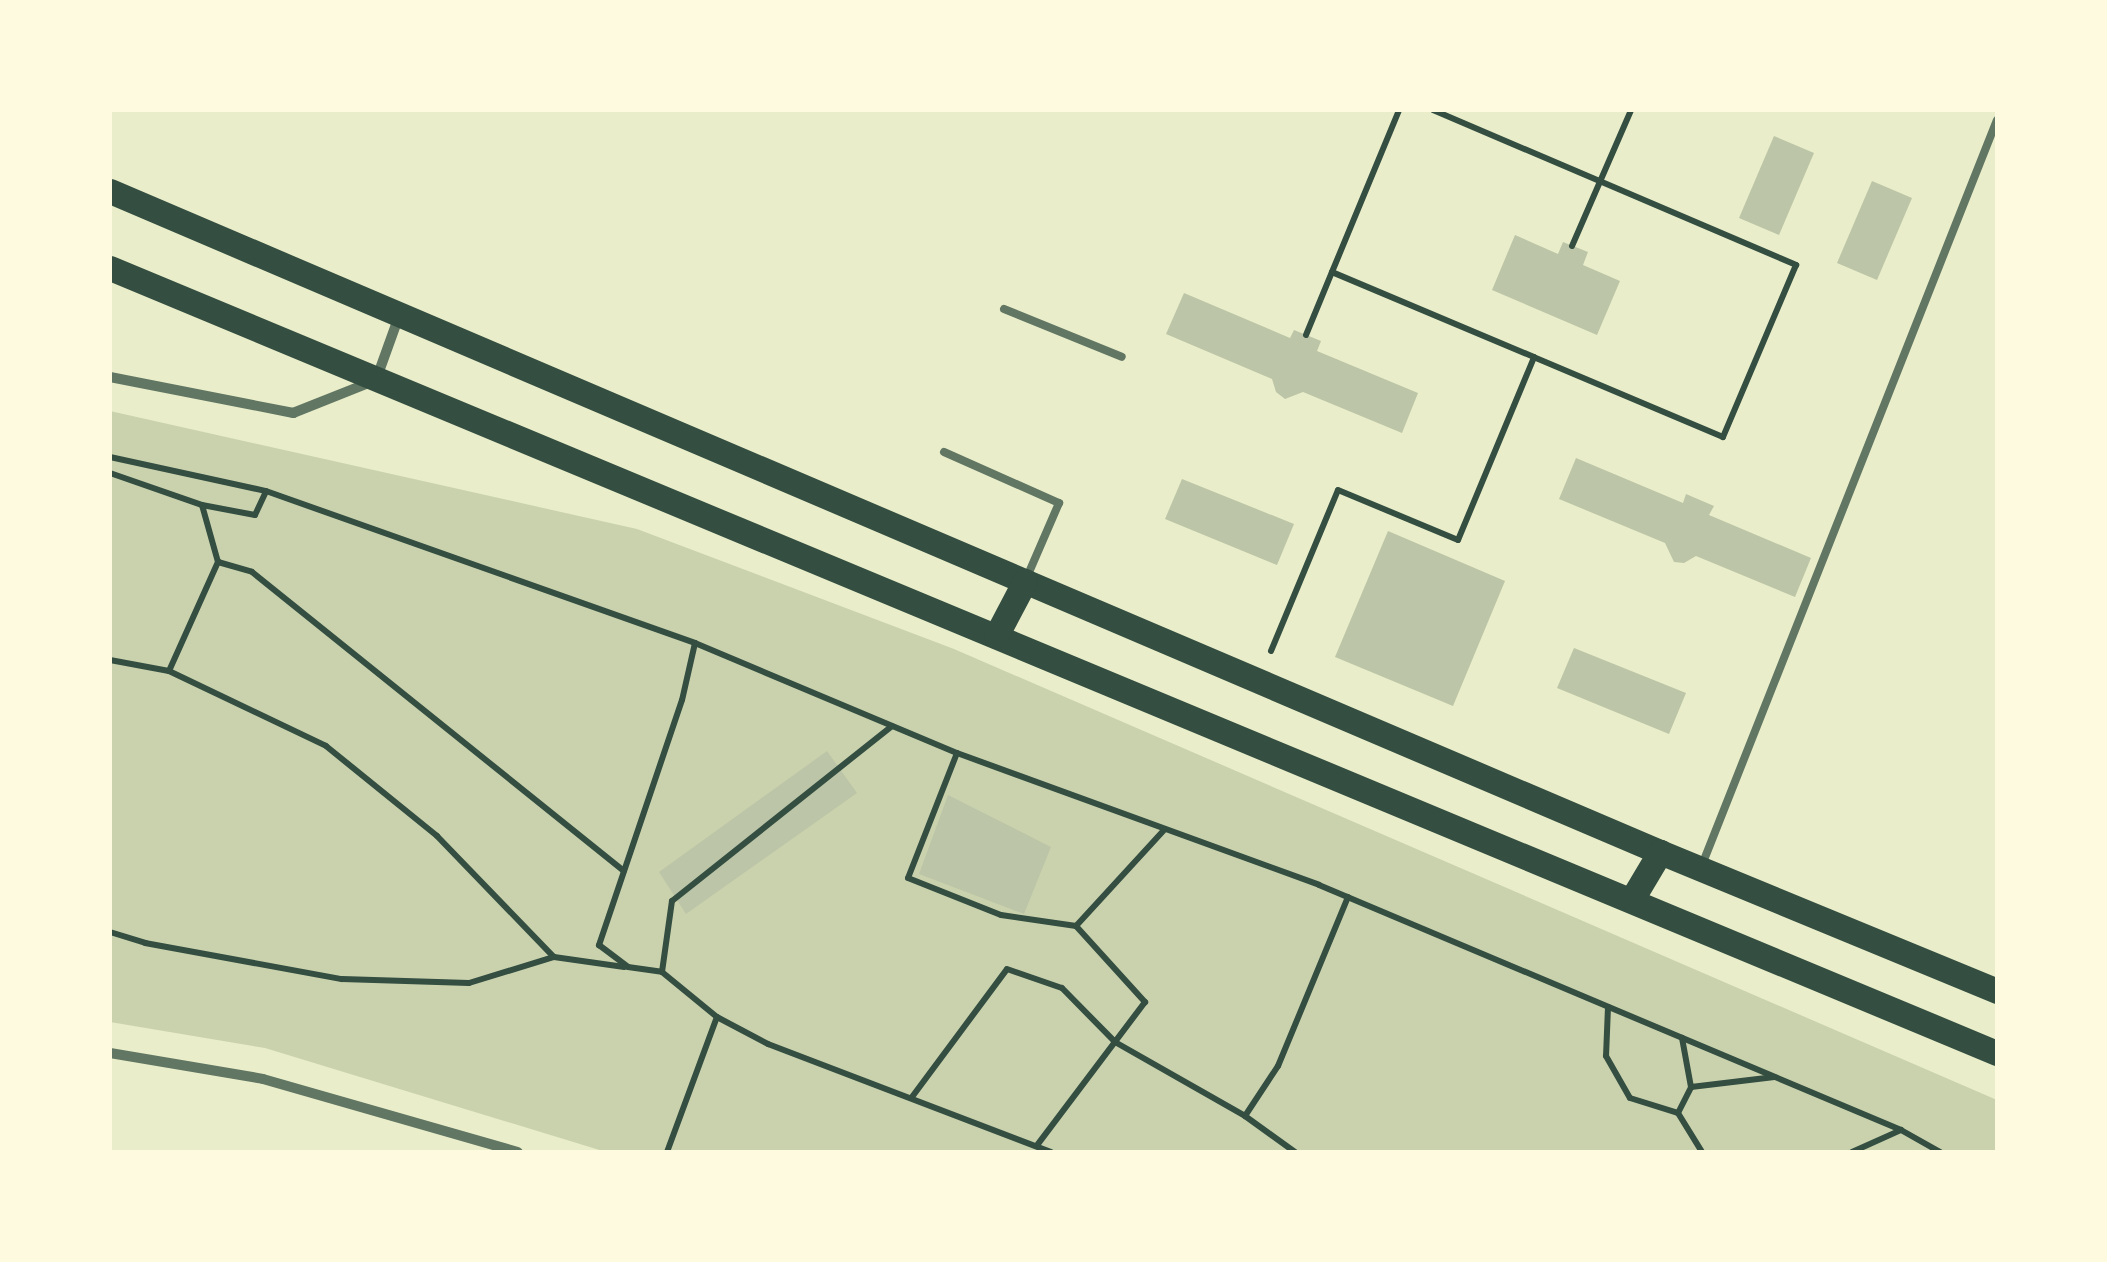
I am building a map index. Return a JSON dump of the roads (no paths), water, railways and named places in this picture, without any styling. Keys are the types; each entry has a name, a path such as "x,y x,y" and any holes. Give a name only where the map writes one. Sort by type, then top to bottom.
{"main road":[{"path":"110,191 1660,852 1997,991"},
{"path":"110,268 1997,1053"},
{"path":"996,636 1025,581"},
{"path":"1632,899 1660,852"},
{"path":"1965,978 1997,971"}],"street":[{"path":"110,378 293,414 376,380 400,315"},
{"path":"110,1053 263,1078 518,1152"}],"lane":[{"path":"1701,868 1997,120"},
{"path":"1004,309 1122,357"},
{"path":"944,452 1058,503 1025,581"}]}
